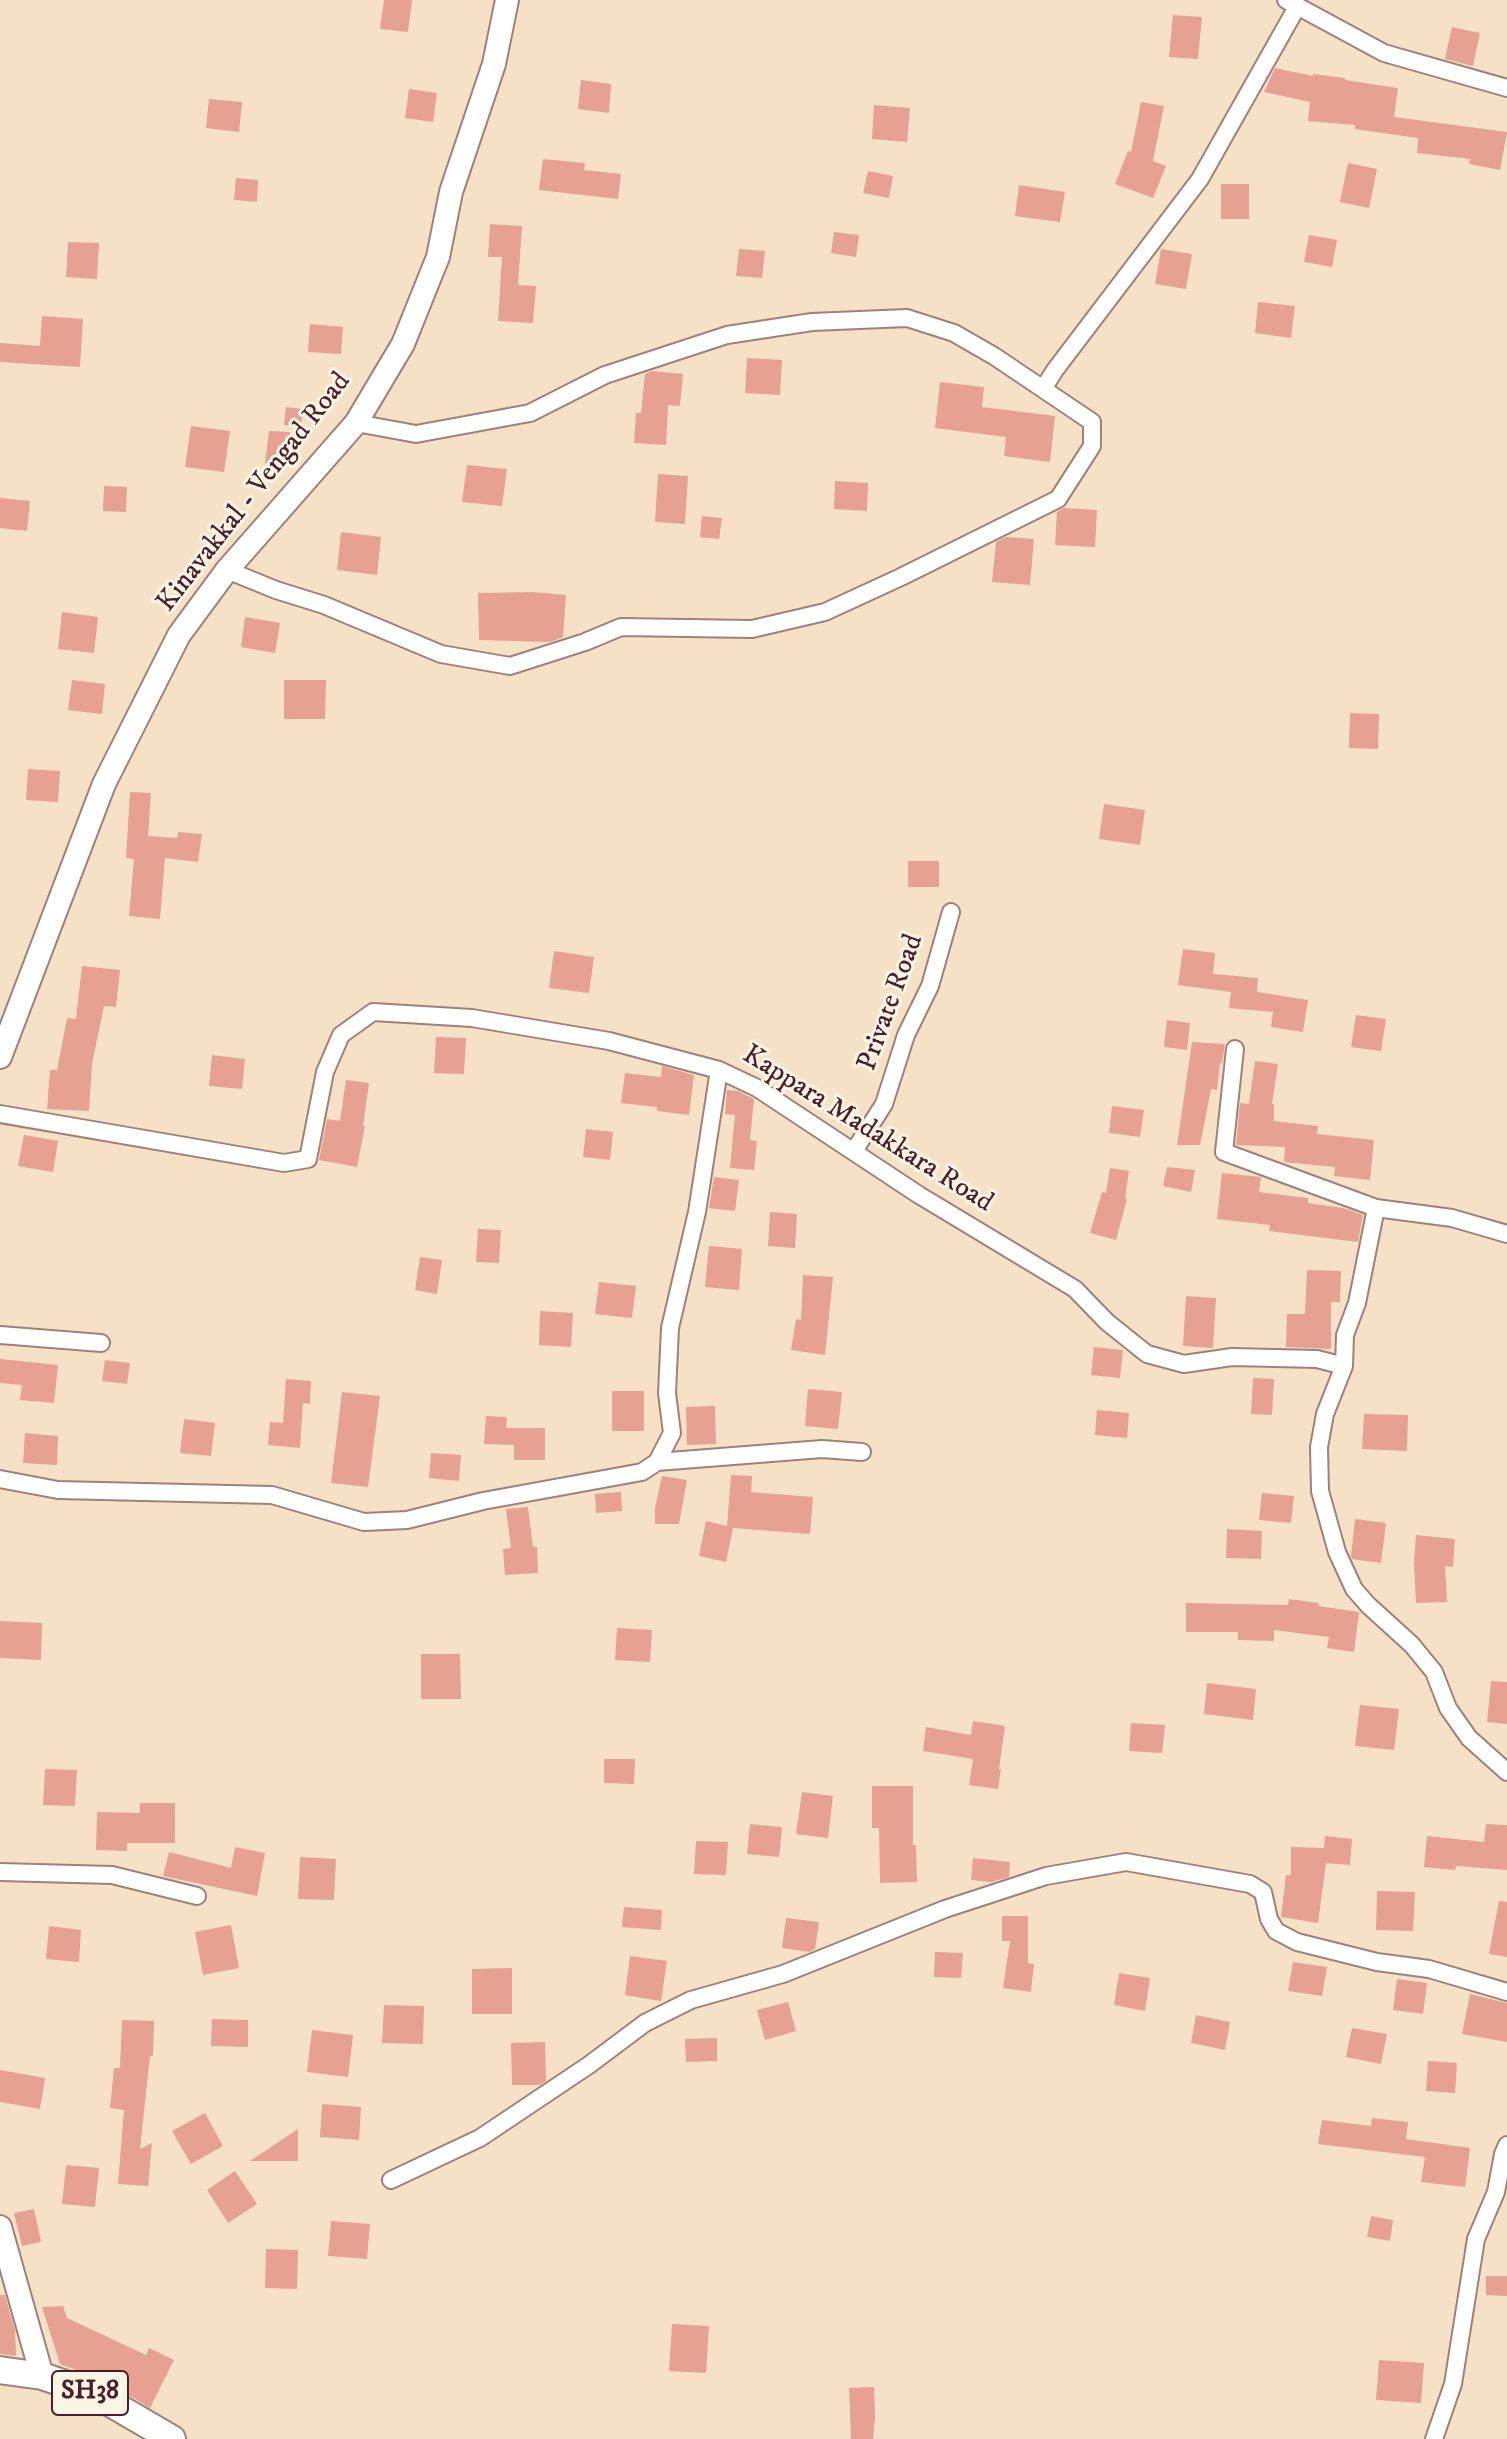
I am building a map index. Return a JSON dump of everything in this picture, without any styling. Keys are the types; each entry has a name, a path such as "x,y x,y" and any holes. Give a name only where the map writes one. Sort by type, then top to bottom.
{"main road":[{"name":"Kinavakkal - Vengad Road","path":"0,1057 104,784 179,635 227,570 356,423 403,344 438,257 451,192 494,64 507,0"},
{"path":"0,2227 42,2376"},
{"name":"SH38","path":"0,2370 42,2376 95,2394 172,2439"}],"street":[{"path":"1043,389 1200,179 1291,4 1384,53 1507,88"},
{"path":"227,570 324,605 441,654 510,666 621,627 752,629 825,612 1058,499 1092,446 1092,422 954,333 907,318 827,321 727,335 605,375 530,413 416,434 356,423"},
{"name":"Private Road","path":"854,1151 884,1104 906,1035 930,986 951,912"},
{"path":"0,1114 284,1163 308,1159 330,1059 341,1035 373,1012 472,1018 609,1041 719,1070"},
{"path":"1235,1049 1224,1152 1376,1208 1452,1218 1507,1234"},
{"name":"Kappara Madakkara Road","path":"657,1462 672,1433 667,1393 670,1328 697,1212 719,1070 757,1088 919,1195 1075,1289 1107,1322 1147,1354 1184,1364 1232,1357 1317,1359 1344,1366"},
{"path":"1376,1208 1357,1303 1345,1335 1344,1366 1325,1414 1319,1447 1320,1491 1337,1552 1354,1589 1412,1645 1434,1672 1448,1708 1469,1738 1507,1772"},
{"path":"0,1335 101,1343"},
{"path":"0,1479 58,1490 272,1495 364,1522 407,1520 483,1501 642,1472 657,1462 822,1449 862,1452"},
{"path":"391,2180 480,2138 589,2065 645,2023 691,2000 783,1974 945,1909 1046,1876 1126,1862 1250,1884 1263,1892 1269,1919 1276,1931 1297,1942 1377,1962 1429,1969 1507,1992"},
{"path":"0,1872 112,1875 197,1896"},
{"path":"1434,2439 1453,2384 1476,2239 1496,2192 1507,2145"}],"building":[{"path":"384,0 412,0 408,32 380,29"},
{"path":"1173,15 1202,17 1198,59 1169,57"},
{"path":"1452,27 1480,33 1473,66 1445,59"},
{"path":"1275,68 1398,88 1394,117 1507,132 1500,170 1469,164 1470,159 1417,153 1418,138 1355,129 1355,125 1308,121 1310,102 1264,92"},
{"path":"581,80 611,84 609,113 578,109"},
{"path":"409,89 437,93 433,122 405,118"},
{"path":"209,99 242,102 239,132 206,128"},
{"path":"1141,102 1164,106 1153,161 1166,166 1153,198 1115,184 1128,151 1131,152"},
{"path":"874,105 910,108 907,142 872,139"},
{"path":"543,159 585,163 584,170 621,174 618,199 539,190"},
{"path":"1348,163 1377,169 1369,208 1340,202"},
{"path":"868,171 893,176 889,198 863,193"},
{"path":"236,178 258,180 257,202 234,200"},
{"path":"1221,184 1249,184 1249,219 1221,219"},
{"path":"1019,185 1065,192 1060,222 1015,216"},
{"path":"490,224 522,226 518,285 536,286 533,323 498,321 502,257 488,257"},
{"path":"834,232 859,235 856,257 831,253"},
{"path":"1309,235 1337,240 1332,267 1304,262"},
{"path":"68,242 99,243 97,279 66,277"},
{"path":"739,249 765,251 762,278 736,276"},
{"path":"1161,249 1192,254 1186,289 1155,284"},
{"path":"1258,302 1295,306 1291,338 1255,333"},
{"path":"42,316 83,319 80,367 0,362 0,343 40,346"},
{"path":"310,324 343,327 341,354 308,352"},
{"path":"747,358 782,360 780,395 745,393"},
{"path":"652,371 683,374 680,406 668,405 666,445 634,443 636,413 641,413 645,374"},
{"path":"940,382 984,387 982,407 1055,416 1050,462 1004,456 1006,437 935,428"},
{"path":"286,407 303,409 301,427 284,425"},
{"path":"191,426 230,431 224,472 185,467"},
{"path":"269,431 290,432 286,466 265,463"},
{"path":"467,465 507,469 502,506 462,502"},
{"path":"658,474 688,476 685,524 655,522"},
{"path":"835,481 868,483 867,511 834,509"},
{"path":"104,486 127,487 126,512 103,511"},
{"path":"0,498 30,501 27,531 0,528"},
{"path":"1064,508 1097,510 1095,547 1055,545 1057,512"},
{"path":"702,516 722,518 719,539 700,537"},
{"path":"341,532 381,537 377,575 337,570"},
{"path":"1006,537 1034,539 1030,585 992,582 996,542"},
{"path":"478,593 566,595 563,637 550,642 479,640"},
{"path":"62,612 98,617 94,653 58,649"},
{"path":"245,617 280,623 275,653 241,647"},
{"path":"72,680 105,684 102,714 68,710"},
{"path":"284,680 326,680 325,719 284,719"},
{"path":"1350,713 1379,714 1378,749 1349,748"},
{"path":"28,769 60,771 58,802 26,800"},
{"path":"130,792 151,793 148,836 177,838 178,832 202,834 198,862 165,858 160,919 129,916 134,859 126,858"},
{"path":"1104,804 1145,810 1140,845 1099,839"},
{"path":"908,861 939,861 939,887 908,887"},
{"path":"1183,949 1215,953 1213,974 1258,978 1257,992 1308,1000 1303,1032 1271,1027 1273,1012 1229,1008 1231,992 1178,985"},
{"path":"554,951 594,957 589,993 549,988"},
{"path":"82,966 120,970 116,1007 104,1006 92,1064 89,1111 47,1109 50,1070 57,1070 67,1018 76,1019"},
{"path":"1356,1015 1386,1019 1381,1051 1351,1047"},
{"path":"1167,1020 1190,1023 1187,1050 1164,1047"},
{"path":"436,1037 466,1038 464,1074 434,1073"},
{"path":"1192,1042 1225,1044 1217,1090 1211,1089 1200,1145 1177,1145"},
{"path":"212,1055 245,1059 242,1089 209,1086"},
{"path":"1255,1061 1278,1064 1272,1104 1274,1121 1318,1126 1317,1134 1374,1140 1370,1180 1334,1176 1335,1167 1284,1162 1285,1147 1236,1145 1240,1103 1249,1104"},
{"path":"662,1066 694,1075 689,1115 621,1103 625,1073 661,1077"},
{"path":"346,1080 369,1083 357,1167 319,1160 327,1119 340,1121"},
{"path":"727,1090 738,1091 754,1099 750,1140 757,1141 754,1170 730,1168 735,1115 725,1114"},
{"path":"1112,1106 1144,1110 1140,1137 1109,1133"},
{"path":"586,1129 613,1132 610,1160 583,1157"},
{"path":"24,1135 58,1141 53,1172 18,1166"},
{"path":"1167,1167 1195,1170 1191,1192 1163,1186"},
{"path":"1110,1168 1129,1171 1127,1199 1116,1240 1090,1233 1102,1192 1106,1193"},
{"path":"1222,1173 1261,1177 1259,1192 1308,1198 1308,1203 1343,1208 1363,1215 1358,1242 1269,1231 1270,1225 1217,1219"},
{"path":"714,1177 739,1180 735,1211 709,1208"},
{"path":"770,1212 797,1214 795,1248 768,1246"},
{"path":"478,1229 501,1230 499,1263 476,1262"},
{"path":"709,1246 742,1249 739,1290 705,1287"},
{"path":"420,1257 442,1260 437,1294 415,1290"},
{"path":"1307,1270 1341,1271 1340,1302 1331,1302 1331,1349 1286,1347 1287,1314 1305,1314"},
{"path":"803,1275 833,1277 825,1355 791,1350 796,1319 801,1320"},
{"path":"599,1282 636,1286 632,1318 595,1314"},
{"path":"1186,1296 1216,1298 1213,1348 1183,1346"},
{"path":"540,1311 573,1313 571,1347 539,1345"},
{"path":"1094,1347 1123,1350 1120,1378 1091,1375"},
{"path":"0,1359 58,1365 54,1403 20,1400 22,1385 0,1383"},
{"path":"105,1360 130,1363 127,1384 102,1381"},
{"path":"1253,1378 1274,1379 1272,1415 1251,1414"},
{"path":"286,1379 311,1381 310,1404 303,1403 300,1448 268,1445 270,1422 283,1423"},
{"path":"808,1389 842,1392 838,1429 805,1426"},
{"path":"612,1391 644,1391 644,1431 612,1431"},
{"path":"342,1392 380,1396 368,1487 331,1483"},
{"path":"715,1406 716,1444 687,1445 686,1407"},
{"path":"1097,1410 1129,1413 1127,1438 1095,1435"},
{"path":"1364,1414 1408,1415 1407,1451 1362,1449"},
{"path":"486,1416 507,1417 506,1428 545,1428 545,1460 514,1460 514,1445 484,1444"},
{"path":"184,1419 215,1423 211,1456 180,1453"},
{"path":"25,1433 58,1436 57,1465 23,1463"},
{"path":"431,1453 461,1455 459,1481 429,1478"},
{"path":"731,1475 752,1476 751,1492 813,1497 810,1534 733,1528 726,1562 699,1556 706,1521 727,1526"},
{"path":"662,1476 687,1480 679,1524 655,1524"},
{"path":"621,1492 622,1511 596,1513 595,1494"},
{"path":"1262,1493 1294,1496 1291,1523 1259,1520"},
{"path":"528,1507 533,1547 537,1547 538,1573 505,1575 503,1549 511,1548 506,1509"},
{"path":"1355,1519 1386,1523 1381,1563 1352,1559"},
{"path":"1227,1529 1262,1531 1261,1559 1226,1558"},
{"path":"1416,1535 1455,1539 1453,1567 1445,1566 1447,1602 1416,1603"},
{"path":"1289,1599 1359,1612 1354,1652 1327,1648 1329,1637 1274,1630 1274,1641 1238,1640 1238,1632 1186,1632 1186,1603 1288,1605"},
{"path":"0,1621 42,1623 41,1660 0,1658"},
{"path":"617,1628 652,1630 650,1662 615,1660"},
{"path":"421,1654 460,1654 461,1699 421,1699"},
{"path":"1491,1681 1507,1682 1507,1724 1487,1722"},
{"path":"1207,1683 1256,1689 1253,1720 1204,1714"},
{"path":"1360,1705 1399,1709 1394,1750 1355,1746"},
{"path":"973,1721 1005,1726 998,1789 969,1785 973,1759 923,1751 926,1727 971,1735"},
{"path":"1131,1723 1165,1725 1162,1753 1129,1751"},
{"path":"604,1759 635,1759 634,1784 604,1783"},
{"path":"45,1769 77,1770 75,1806 43,1805"},
{"path":"872,1786 913,1786 913,1845 916,1845 917,1882 880,1883 879,1828 872,1828"},
{"path":"802,1792 833,1796 828,1838 796,1834"},
{"path":"140,1803 175,1803 175,1843 127,1843 127,1851 96,1850 97,1812 140,1813"},
{"path":"750,1824 782,1827 779,1857 747,1854"},
{"path":"1486,1824 1507,1825 1507,1870 1424,1867 1427,1836 1484,1842"},
{"path":"1325,1836 1352,1839 1350,1865 1326,1863 1318,1923 1281,1917 1286,1875 1291,1875 1291,1847 1324,1848"},
{"path":"696,1841 728,1842 726,1875 694,1874"},
{"path":"235,1847 265,1853 257,1896 163,1876 169,1852 231,1868"},
{"path":"300,1857 336,1859 334,1900 298,1899"},
{"path":"973,1858 1010,1862 1009,1877 991,1882 971,1880"},
{"path":"1377,1891 1415,1892 1413,1931 1376,1930"},
{"path":"1499,1901 1507,1902 1507,1957 1489,1954"},
{"path":"624,1907 662,1910 661,1930 622,1927"},
{"path":"1002,1916 1028,1916 1028,1963 1034,1964 1031,1992 1003,1988 1010,1941 1002,1941"},
{"path":"786,1918 819,1922 815,1949 809,1952 782,1948"},
{"path":"231,1925 239,1968 203,1975 195,1932"},
{"path":"49,1926 81,1930 79,1962 46,1959"},
{"path":"935,1952 963,1953 961,1978 934,1977"},
{"path":"630,1956 667,1961 661,2001 625,1995"},
{"path":"1293,1962 1327,1967 1322,1996 1288,1991"},
{"path":"512,1968 512,2014 472,2014 472,1969"},
{"path":"1119,1973 1150,1978 1145,2011 1114,2005"},
{"path":"1397,1979 1427,1983 1423,2014 1393,2010"},
{"path":"1470,1994 1507,2003 1507,2042 1462,2034"},
{"path":"788,2002 796,2031 765,2040 757,2010"},
{"path":"384,2005 424,2006 423,2044 382,2043"},
{"path":"1196,2015 1230,2022 1225,2050 1191,2043"},
{"path":"212,2019 248,2020 248,2047 211,2046"},
{"path":"122,2020 154,2021 153,2056 150,2056 140,2149 152,2143 148,2186 118,2184 124,2110 110,2108 114,2068 120,2068"},
{"path":"1352,2028 1387,2034 1381,2064 1346,2057"},
{"path":"312,2030 353,2035 348,2077 307,2072"},
{"path":"717,2038 717,2061 686,2062 685,2039"},
{"path":"545,2042 546,2081 540,2085 512,2085 511,2043"},
{"path":"1428,2061 1457,2063 1455,2093 1426,2091"},
{"path":"0,2070 45,2078 40,2109 0,2102"},
{"path":"322,2104 361,2107 359,2140 320,2137"},
{"path":"205,2113 223,2146 191,2164 172,2131"},
{"path":"1372,2118 1408,2122 1406,2139 1470,2148 1465,2187 1421,2182 1425,2157 1318,2144 1322,2120 1371,2126"},
{"path":"298,2129 298,2161 250,2161"},
{"path":"66,2165 99,2168 95,2207 62,2204"},
{"path":"235,2171 257,2204 228,2223 207,2190"},
{"path":"34,2209 41,2242 22,2246 14,2213"},
{"path":"1371,2216 1393,2220 1390,2241 1367,2237"},
{"path":"331,2221 370,2224 367,2259 328,2256"},
{"path":"266,2249 298,2250 297,2289 265,2288"},
{"path":"1486,2276 1507,2276 1507,2296 1486,2295"},
{"path":"0,2295 5,2295 15,2330 16,2356 0,2354"},
{"path":"63,2306 67,2318 146,2355 149,2348 174,2360 150,2408 103,2380 60,2364 42,2307"},
{"path":"672,2324 709,2326 706,2373 669,2371"},
{"path":"1379,2360 1424,2363 1421,2403 1376,2400"},
{"path":"874,2387 873,2439 851,2439 849,2388"}]}
